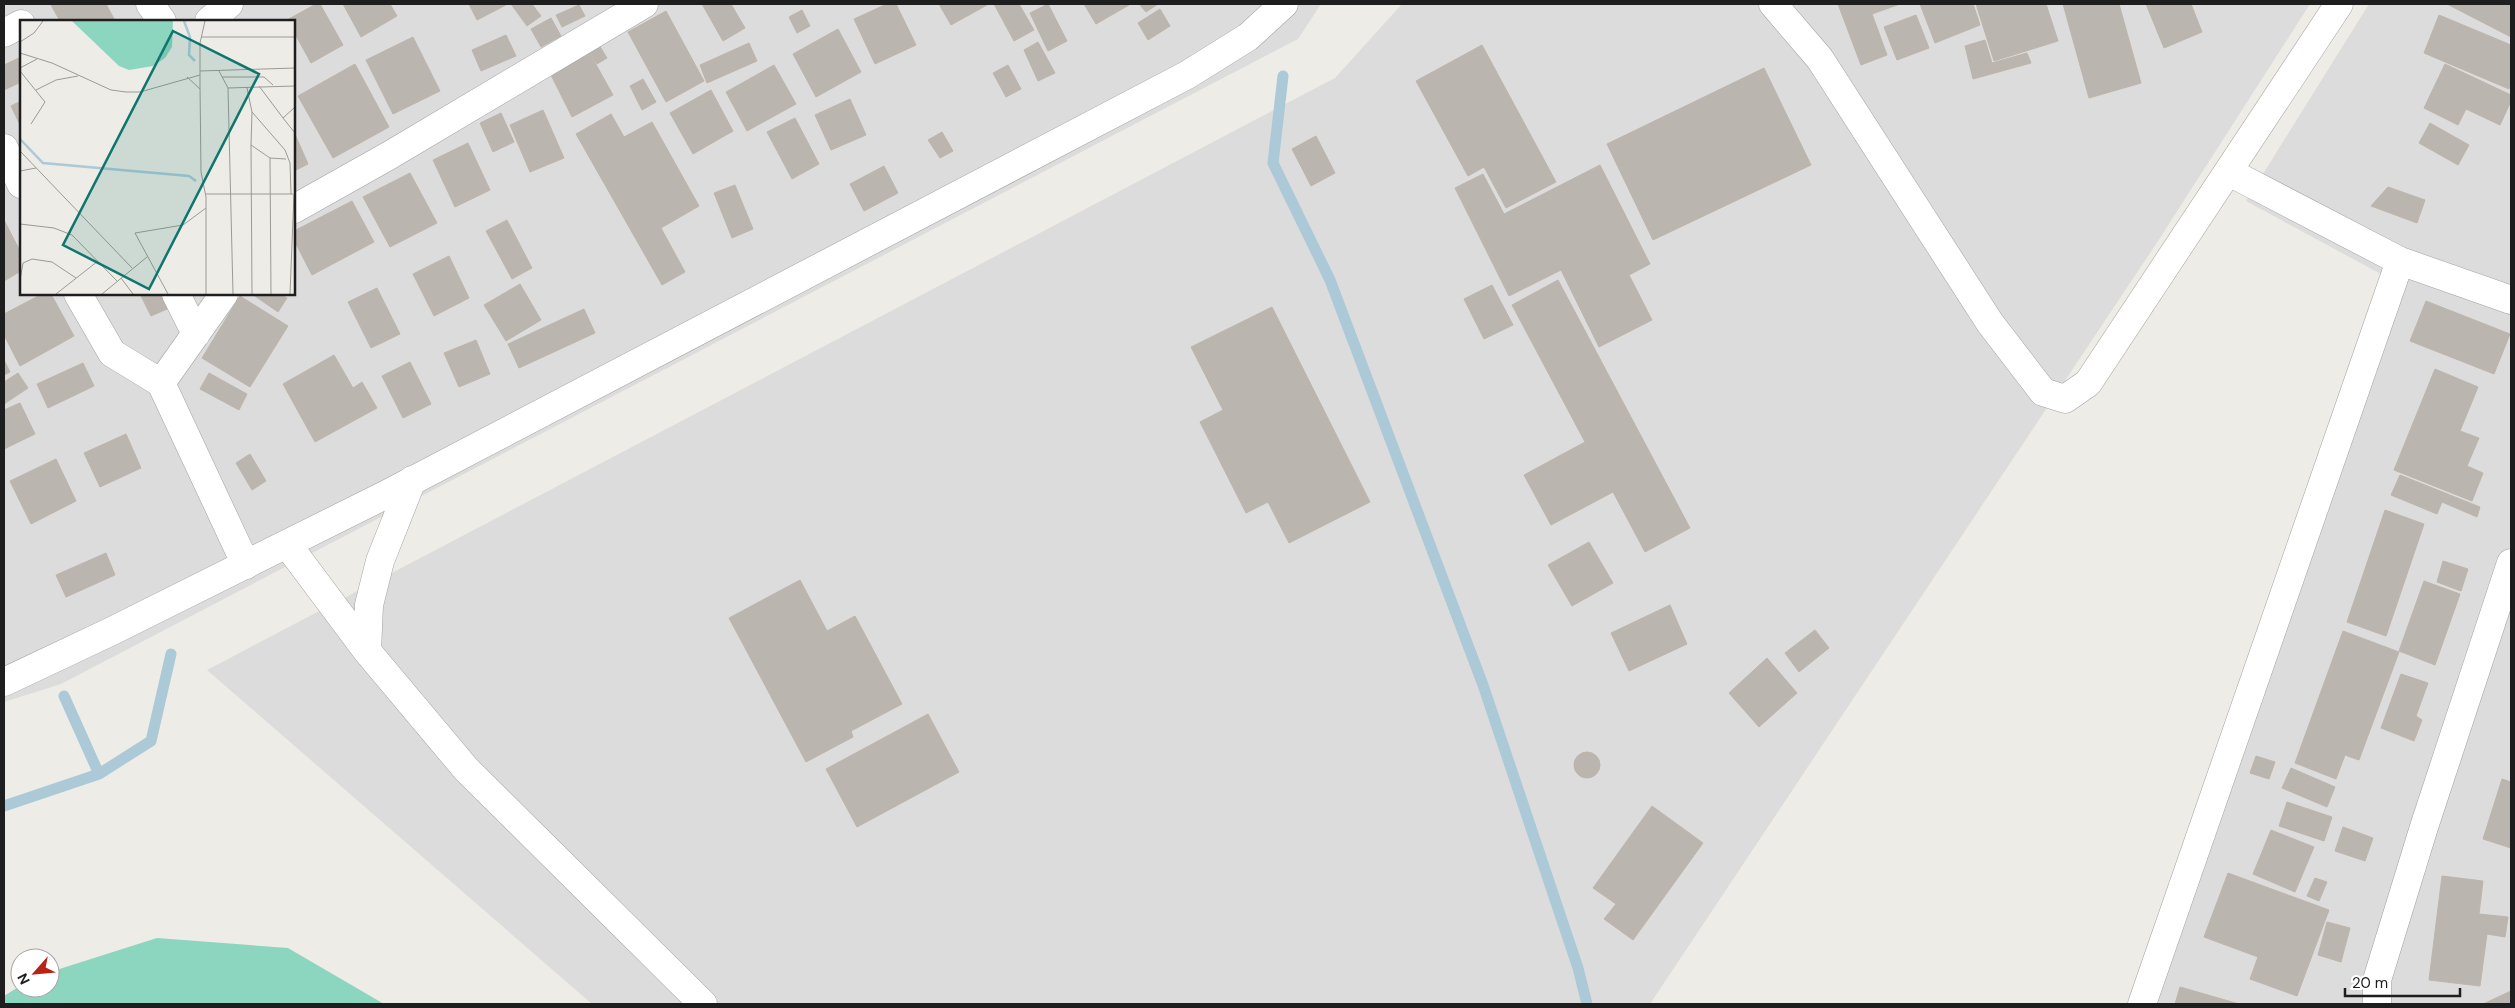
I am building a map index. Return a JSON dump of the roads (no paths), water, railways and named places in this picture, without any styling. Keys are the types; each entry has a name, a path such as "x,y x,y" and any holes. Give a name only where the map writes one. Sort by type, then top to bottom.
{"street":[{"path":"150,4 161,20"},
{"path":"210,20 229,4"},
{"path":"295,208 644,4"},
{"path":"4,682 246,565 412,480 1187,75 1248,37 1284,4"},
{"path":"1773,4 1820,59 1990,323 2043,392 2065,399 2088,384 2339,4"},
{"path":"4,33 20,23"},
{"path":"4,148 20,182"},
{"path":"2229,172 2400,261 2511,300"},
{"path":"2142,1004 2400,261"},
{"path":"79,295 112,353 161,383 246,565"},
{"path":"176,295 196,334"},
{"path":"161,383 223,295"},
{"path":"367,651 369,605 380,561 412,480"},
{"path":"287,544 367,651 466,769 703,1004"},
{"path":"2377,1004 2377,980 2503,610 2511,563"}],"waterway":[{"path":"1283,76 1273,163 1330,280 1483,685 1578,968 1587,1004"},
{"path":"4,806 99,774 151,741 171,654"},
{"path":"64,696 99,774"}]}
